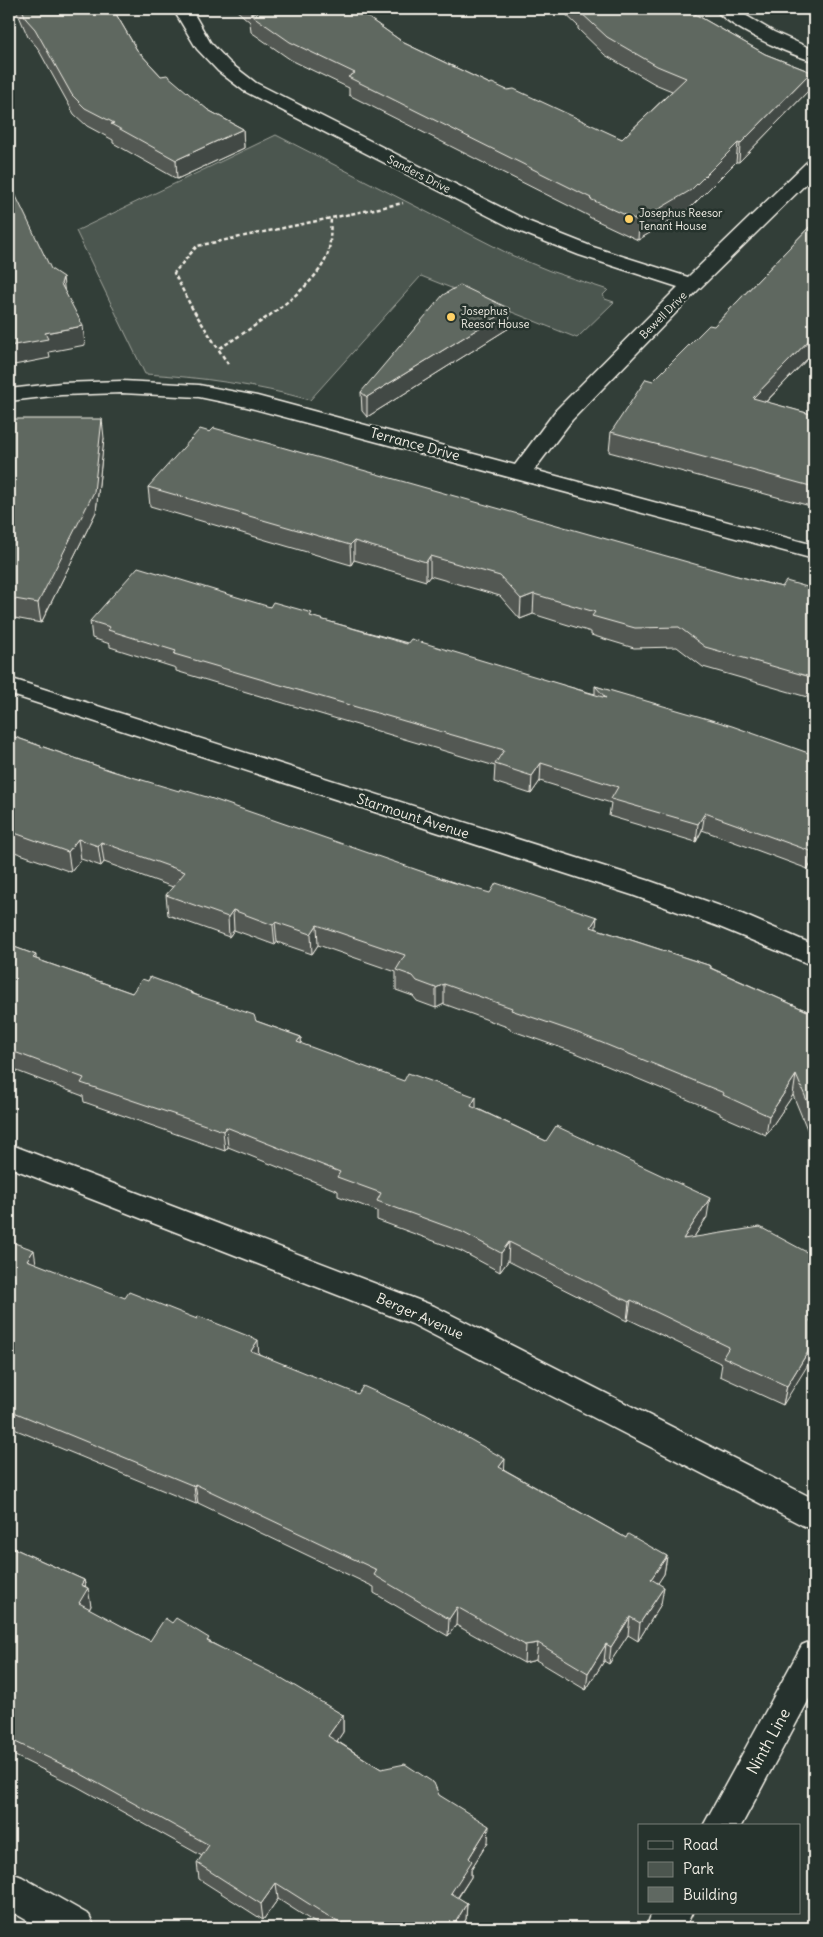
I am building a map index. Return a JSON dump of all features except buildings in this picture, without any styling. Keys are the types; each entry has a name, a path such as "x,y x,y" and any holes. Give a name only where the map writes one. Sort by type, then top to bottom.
{"street":[{"name":"Sanders Drive","path":"182,9 203,45 224,67 250,86 523,226 586,251 692,285"},
{"path":"724,9 737,19 767,35 814,56"},
{"name":"Bewell Drive","path":"521,472 564,415 692,285 814,166"},
{"name":"Terrance Drive","path":"9,395 61,389 113,388 199,391 307,415 814,552"},
{"name":"Starmount Avenue","path":"9,686 641,888 727,919 814,956"},
{"name":"Berger Avenue","path":"9,1155 423,1315 814,1514"},
{"name":"Ninth Line","path":"722,1824 814,1656"},
{"path":"9,1890 76,1928"},
{"path":"665,1928 672,1914"}],"path":[{"path":"232,372 220,348 192,308 174,273 197,246 411,202"},
{"path":"220,348 275,313 320,270 328,253 331,219"}],"green space":[{"path":"276,135 511,255 550,271 608,290 603,295 605,299 614,302 577,338 421,276 310,400 228,382 145,374 76,231"}],"place":[{"name":"Josephus Reesor Tenant House","path":"629,219"},
{"name":"Josephus Reesor House","path":"451,317"}]}
